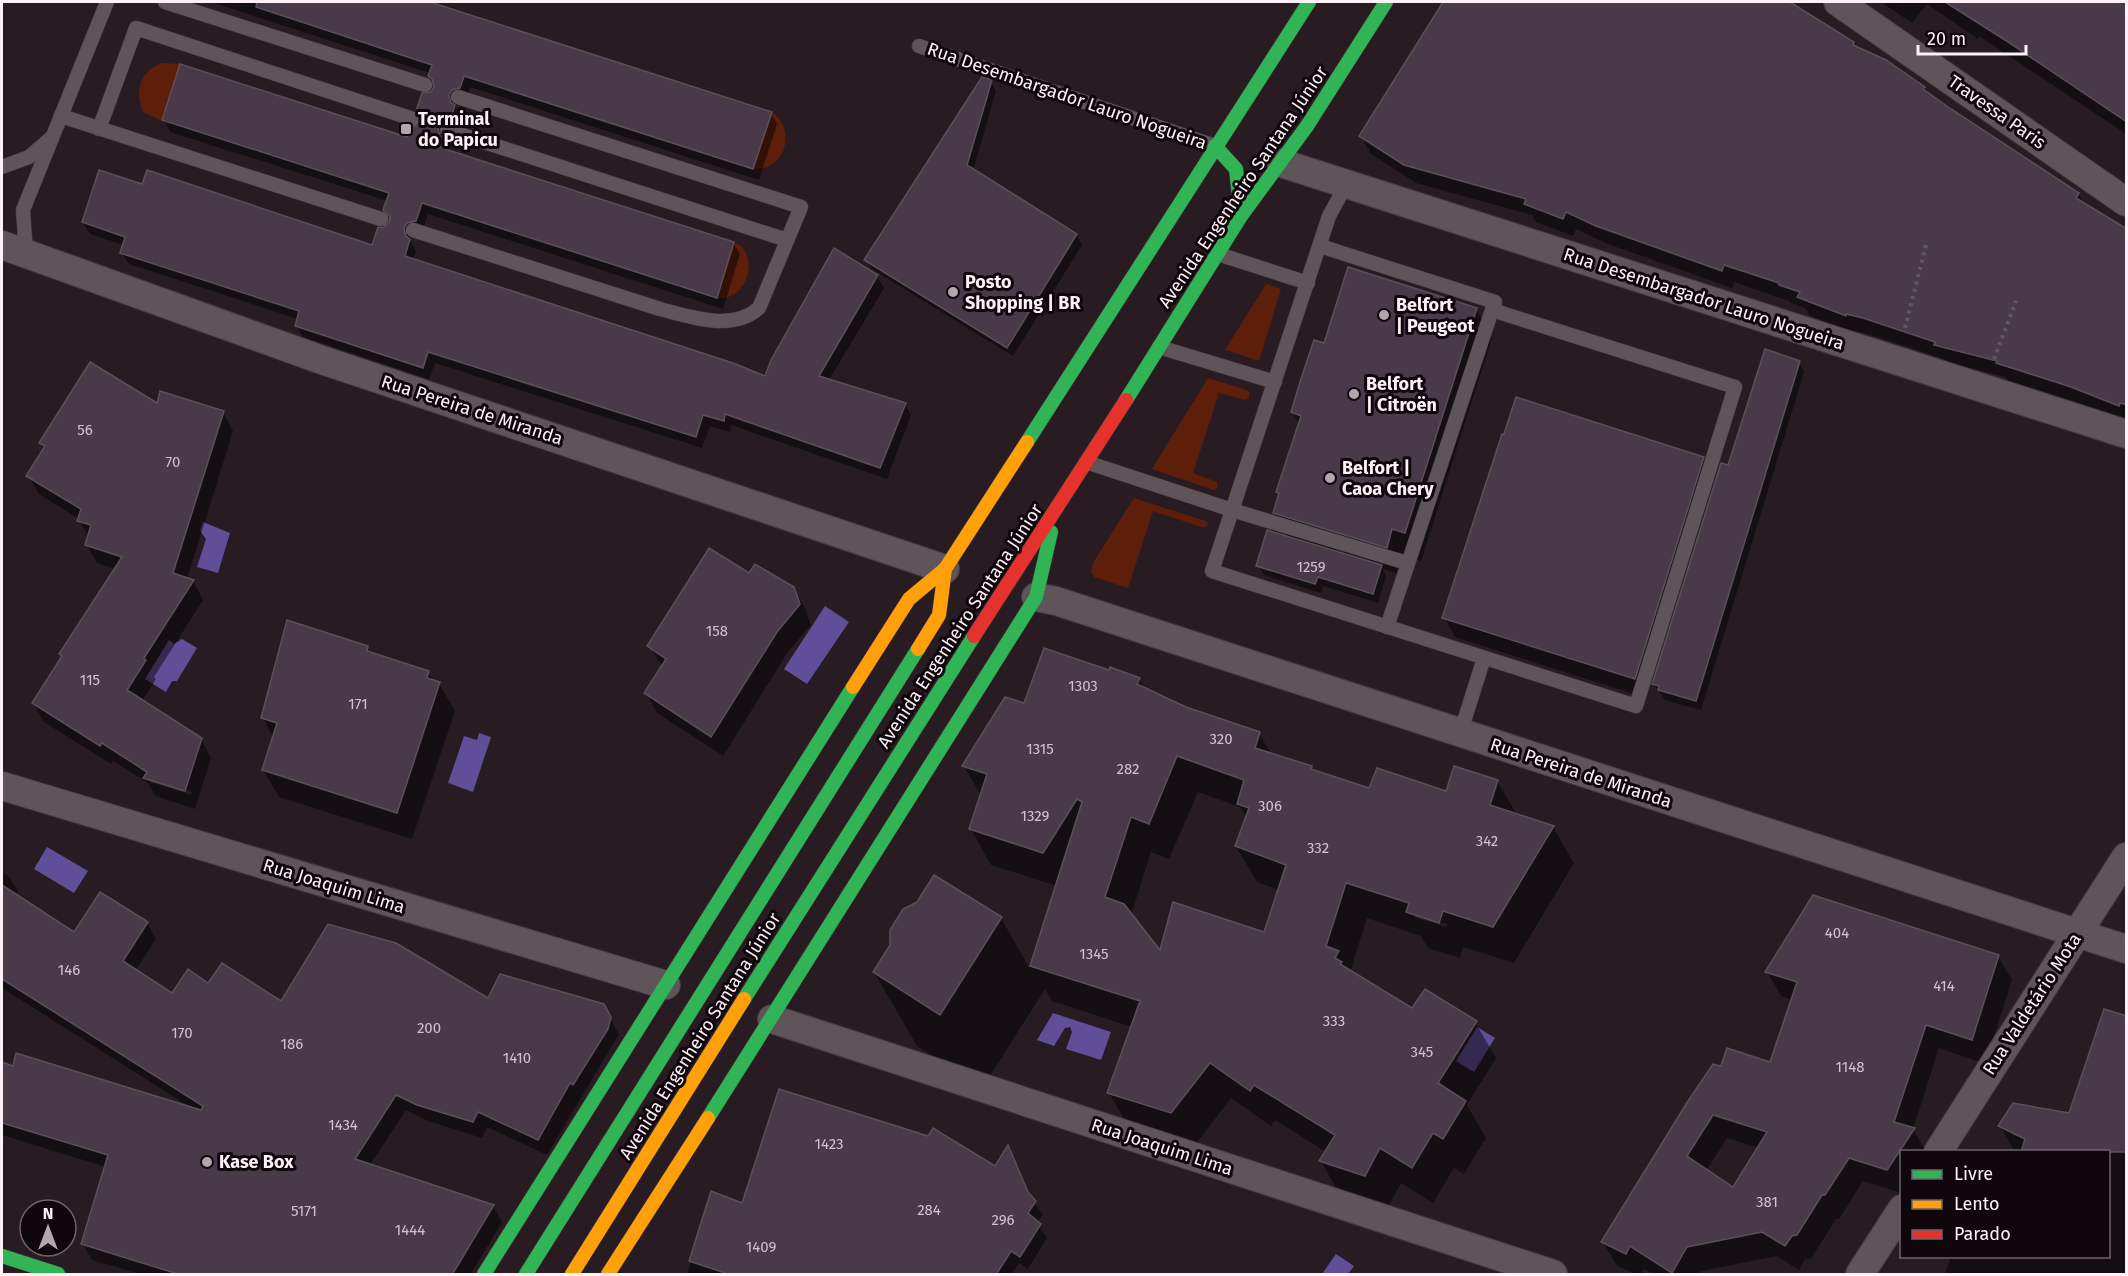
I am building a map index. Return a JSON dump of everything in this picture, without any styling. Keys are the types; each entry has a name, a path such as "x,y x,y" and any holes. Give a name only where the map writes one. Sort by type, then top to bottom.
{"main road":[{"name":"Avenida Engenheiro Santana Júnior","path":"526,1275 939,615 945,569 1309,2"},
{"name":"Avenida Engenheiro Santana Júnior","path":"572,1275 1241,216 1281,163 1386,2"},
{"path":"1215,146 1236,169 1241,216"},
{"path":"608,1275 772,1019 1036,597 1057,509"},
{"path":"484,1275 909,599 945,569"},
{"path":"2,1256 58,1275"}],"street":[{"name":"Travessa Paris","path":"1838,2 2127,202"},
{"name":"Rua Desembargador Lauro Nogueira","path":"1281,163 2127,434"},
{"name":"Rua Pereira de Miranda","path":"14,249 322,360 945,569"},
{"name":"Rua Pereira de Miranda","path":"1036,597 1067,605 2127,949"},
{"name":"Rua Joaquim Lima","path":"2,786 666,985"},
{"name":"Rua Valdetário Mota","path":"1939,1150 2127,857"},
{"name":"Rua Joaquim Lima","path":"772,1019 1553,1275"},
{"path":"1860,1275 1900,1212"}],"lane":[{"path":"14,249 23,210 107,2"},
{"path":"165,2 424,85"},
{"path":"99,129 136,28 413,119"},
{"name":"Rua Desembargador Lauro Nogueira","path":"919,46 1215,146"},
{"path":"413,230 696,319 739,320 759,308 801,207 458,97"},
{"path":"61,116 381,219"},
{"path":"447,130 787,240"},
{"path":"2,167 29,157 53,137"},
{"path":"1346,185 1329,216 1212,571 1636,706 1735,387 1492,310"},
{"path":"1320,246 1495,302 1387,627"},
{"path":"1217,254 1308,283"},
{"path":"1159,347 1275,382"},
{"path":"1086,462 1232,510 1407,563"},
{"path":"1460,734 1484,658"}],"path":[{"path":"1903,337 1926,241"},
{"path":"1992,366 2016,302"}],"shaded area":[{"path":"162,63 180,64 162,121 143,112 139,89 148,71"},
{"path":"772,112 784,128 786,138 784,148 774,163 765,168 753,169"},
{"path":"734,242 747,256 749,266 747,276 737,292 728,297 717,298"},
{"path":"1266,284 1281,289 1259,361 1225,350"},
{"path":"1208,378 1249,392 1246,400 1219,393 1193,473 1217,482 1217,488 1214,490 1152,469"},
{"path":"1134,498 1205,521 1208,524 1202,527 1153,511 1128,588 1094,577 1091,571 1093,563"},
{"path":"203,522 230,533 218,573 197,567 206,539 200,531"},
{"path":"825,606 849,622 807,684 784,669"},
{"path":"182,639 197,648 177,681 172,681 166,692 145,679 169,640 174,644"},
{"path":"479,733 491,737 473,792 448,783 464,736 477,740"},
{"path":"47,847 88,871 74,893 34,869"},
{"path":"1053,1013 1111,1032 1101,1060 1066,1049 1072,1032 1070,1027 1065,1028 1054,1046 1037,1040"},
{"path":"1477,1027 1495,1038 1474,1072 1456,1061"},
{"path":"1336,1254 1354,1266 1348,1274 1322,1274"}],"building":[{"path":"257,2 430,2 772,112 753,169 464,76 460,88 452,90 449,95 451,103 455,105 450,122 441,123 438,128 440,136 445,139 442,148 734,242 717,298 422,203 416,221 407,223 404,228 406,236 410,239 405,256 733,363 765,376 771,360 834,248 878,275 819,376 906,403 880,468 725,414 724,421 703,415 696,437 428,352 423,368 295,326 299,311 120,253 125,237 82,222 99,170 142,184 147,170 372,245 378,227 383,228 389,222 390,217 383,210 389,193 162,120 180,64 407,137 410,128 419,125 422,117 416,111 422,93 431,92 434,87 432,79 428,76 432,65 256,7"},
{"path":"1443,2 1790,2 1854,42 1853,45 1886,60 1925,87 1923,89 1951,109 2079,193 2076,198 2127,229 2127,405 2120,403 2119,406 2071,387 1996,363 1997,361 1934,345 1935,342 1863,318 1846,314 1846,316 1797,297 1800,292 1779,285 1779,283 1724,265 1722,271 1596,226 1566,212 1563,219 1524,204 1526,199 1404,165 1359,136"},
{"path":"1945,2 2127,2 2127,122 2005,40"},
{"path":"982,77 992,80 967,165 1077,234 1007,348 864,260"},
{"path":"1348,267 1477,308 1405,533 1392,529 1387,548 1273,513 1279,493 1276,492 1301,416 1291,412 1300,382 1314,340 1324,343"},
{"path":"1765,349 1800,361 1696,701 1658,690 1659,686 1652,684 1721,463 1728,465"},
{"path":"90,362 157,403 160,391 224,411 173,573 194,580 144,658 146,660 127,690 202,738 185,791 143,778 147,772 102,743 100,746 32,703 62,656 59,654 122,557 85,545 91,525 77,521 81,509 26,476 45,446 39,443"},
{"path":"1516,397 1704,457 1635,679 1442,618"},
{"path":"1267,530 1382,565 1373,594 1318,577 1315,584 1256,566"},
{"path":"709,548 749,573 755,564 794,587 800,604 777,632 711,737 644,693 666,659 647,646"},
{"path":"287,620 368,646 367,651 429,671 427,678 440,682 397,813 262,770 277,723 261,718"},
{"path":"1044,648 1140,678 1137,684 1186,707 1260,732 1255,748 1312,766 1311,769 1369,788 1377,768 1446,791 1454,766 1498,780 1490,805 1554,826 1493,927 1443,911 1439,923 1406,912 1409,903 1346,883 1326,946 1339,951 1335,958 1342,962 1340,964 1412,1008 1425,989 1477,1021 1438,1083 1466,1101 1443,1139 1433,1133 1412,1168 1380,1148 1365,1176 1319,1161 1335,1135 1254,1085 1250,1091 1210,1063 1171,1113 1107,1093 1140,1001 1030,966 1082,802 1077,799 1043,853 969,829 987,774 962,766 1005,697 1024,703","holes":["1177,756 1244,780 1237,804 1249,808 1235,846 1286,865 1264,932 1173,902 1160,950 1124,904 1105,897 1131,817 1149,824"]},
{"path":"934,875 1002,917 940,1015 873,972 890,945 890,930 903,909 917,902"},
{"path":"2,885 74,932 100,892 148,922 123,961 172,993 188,969 208,983 222,963 281,1001 328,924 396,943 488,998 500,974 604,1004 611,1017 608,1029 573,1085 570,1083 538,1140 478,1112 473,1122 417,1105 396,1095 355,1159 494,1205 452,1275 181,1275 81,1244 108,1155 2,1123 2,1062 13,1066 16,1053 201,1110 203,1106 2,979"},
{"path":"1813,895 1999,955 1972,1040 1926,1025 1894,1122 1915,1128 1887,1170 1849,1158 1797,1235 1792,1236 1785,1246 1762,1232 1687,1247 1672,1273 1630,1246 1626,1254 1601,1242 1713,1064 1721,1066 1727,1048 1770,1062 1797,982 1765,972","holes":["1713,1115 1767,1132 1733,1187 1687,1156"]},
{"path":"2104,1009 2127,1016 2127,1152 2022,1150 2025,1139 1998,1126 2013,1103 2069,1113"},
{"path":"779,1089 928,1136 933,1128 995,1166 1008,1145 1028,1192 1036,1201 1028,1213 1041,1224 1020,1257 1011,1251 996,1275 731,1275 689,1261 711,1191 742,1203"}],"traffic: fast":[{"path":"1027,442 1309,2"},
{"path":"1126,400 1241,216 1307,126 1386,2"},
{"path":"1215,146 1236,169 1241,216"},
{"path":"708,1118 1036,597 1051,532"},
{"path":"744,999 974,636"},
{"path":"526,1274 918,649"},
{"path":"484,1274 853,687"},
{"path":"2,1256 58,1274"}],"traffic: slow":[{"path":"918,649 939,615 945,569 1027,442"},
{"path":"853,687 909,599 945,569"},
{"path":"572,1274 744,999"},
{"path":"608,1274 708,1118"}],"traffic: jam":[{"path":"974,636 1126,400"}],"place":[{"name":"Terminal do Papicu","path":"406,129"},
{"name":"Posto Shopping | BR","path":"953,292"},
{"name":"Belfort | Peugeot","path":"1384,315"},
{"name":"Belfort | Citroën","path":"1354,394"},
{"name":"Belfort | Caoa Chery","path":"1330,478"},
{"name":"Kase Box","path":"207,1162"}]}
